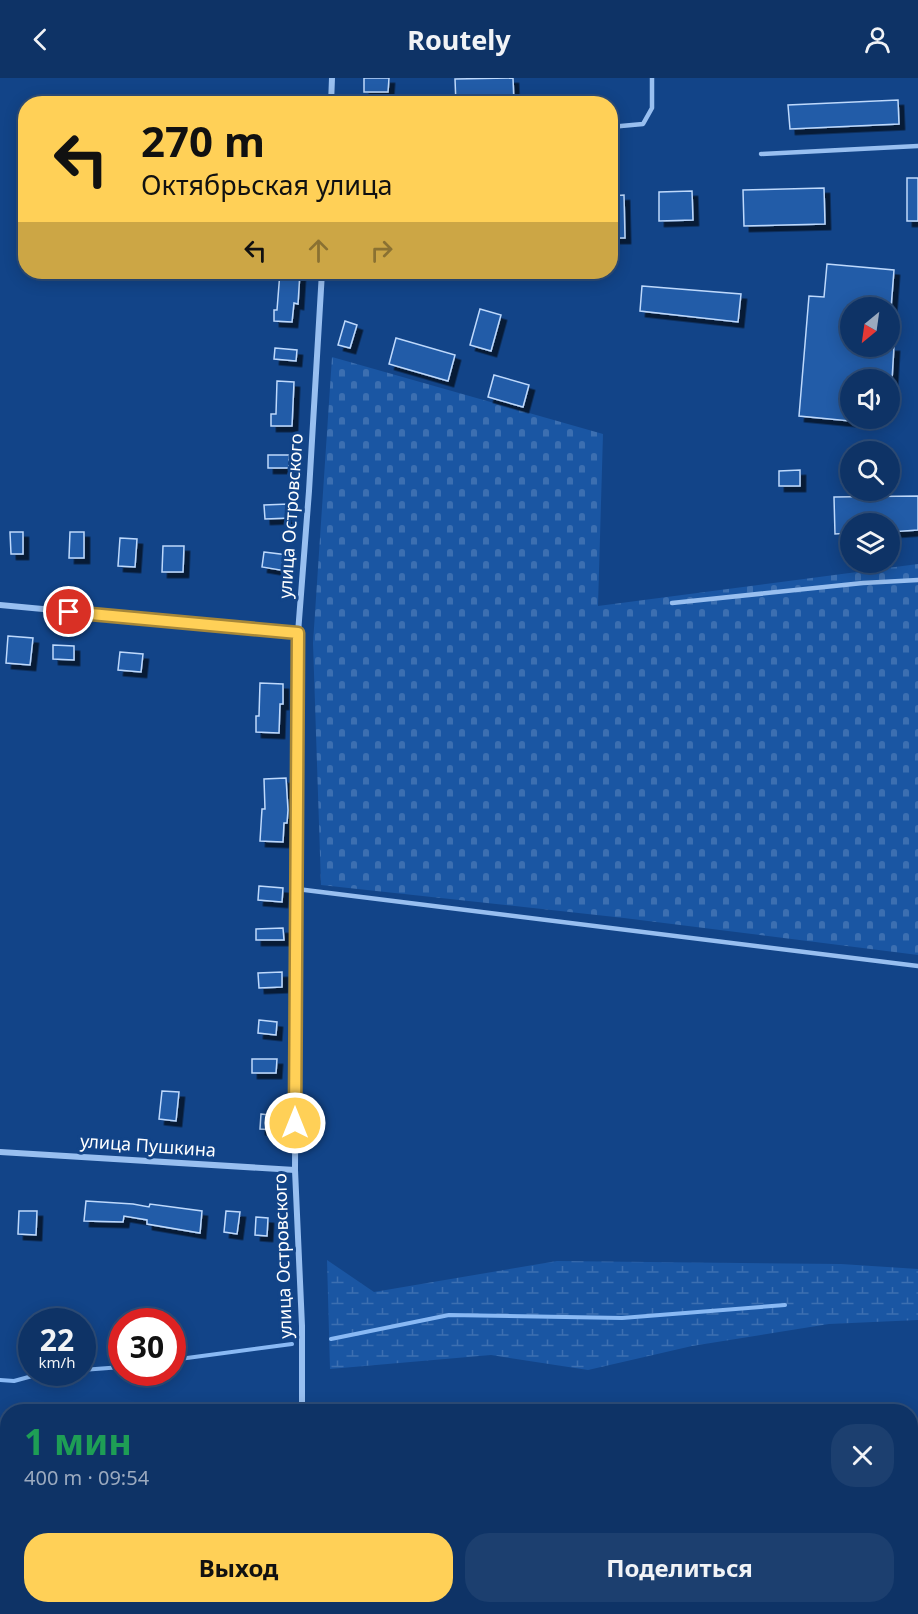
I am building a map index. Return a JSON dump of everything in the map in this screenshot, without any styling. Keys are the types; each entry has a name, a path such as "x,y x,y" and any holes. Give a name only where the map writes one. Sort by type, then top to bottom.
{"street":[{"path":"331,96 332,78"},
{"name":"улица Островского","path":"302,1404 302,1326 295,1170 298,633 322,279"},
{"path":"0,605 298,633"},
{"name":"улица Пушкина","path":"0,1152 295,1170"}],"lane":[{"path":"618,126 643,124 652,108 652,78"},
{"path":"761,154 918,146"},
{"path":"672,603 863,583 918,580"},
{"path":"297,889 918,966"}],"green space":[{"path":"332,357 603,434 598,606 849,573 900,573 900,566 918,564 918,955 624,918 321,885 313,643"},
{"path":"327,1260 374,1292 557,1261 841,1264 918,1269 918,1320 829,1324 692,1346 588,1370 491,1355 330,1369"}],"building":[{"path":"364,78 389,78 388,92 364,92"},
{"path":"513,78 514,96 456,96 455,79"},
{"path":"898,100 899,124 790,129 788,105"},
{"path":"907,178 918,178 918,221 907,221"},
{"path":"824,188 825,224 744,226 743,190"},
{"path":"692,191 693,220 659,221 659,192"},
{"path":"618,195 624,195 625,238 618,238"},
{"path":"827,264 894,270 892,297 840,297 840,357 893,357 893,369 840,369 840,420 799,416 809,296 824,297"},
{"path":"279,279 300,279 298,304 294,303 292,322 274,321 274,310 277,310"},
{"path":"642,286 741,294 738,322 640,311"},
{"path":"480,309 501,315 491,351 470,345"},
{"path":"345,321 357,325 350,348 338,345"},
{"path":"396,338 455,355 448,381 389,364"},
{"path":"275,348 297,350 296,361 274,359"},
{"path":"494,375 529,385 523,407 488,397"},
{"path":"277,381 294,382 292,426 271,426 271,414 276,414"},
{"path":"268,455 289,455 289,468 268,468"},
{"path":"800,470 800,486 779,486 779,471"},
{"path":"900,496 918,496 918,530 900,531 900,513 840,513 840,534 835,534 834,497 840,497 840,501 900,501"},
{"path":"289,504 290,518 265,519 264,505"},
{"path":"10,532 23,532 23,554 11,554"},
{"path":"70,532 84,532 84,558 69,558"},
{"path":"120,538 137,539 135,567 118,566"},
{"path":"163,546 184,546 183,572 162,572"},
{"path":"264,552 288,555 286,571 262,567"},
{"path":"8,636 33,638 30,665 6,663"},
{"path":"53,645 74,646 74,660 53,659"},
{"path":"120,652 143,654 141,672 118,670"},
{"path":"260,683 283,684 279,733 256,732"},
{"path":"286,778 288,810 287,823 284,823 283,842 260,841 262,809 265,809 264,779"},
{"path":"259,886 283,888 282,902 258,900"},
{"path":"283,928 284,940 256,940 256,929"},
{"path":"282,972 282,987 259,988 258,973"},
{"path":"259,1020 277,1022 276,1035 258,1033"},
{"path":"252,1059 277,1059 276,1073 252,1073"},
{"path":"162,1091 179,1092 176,1121 159,1119"},
{"path":"261,1114 279,1116 278,1130 260,1129"},
{"path":"86,1201 149,1207 150,1204 202,1211 200,1233 147,1224 147,1220 124,1216 123,1222 84,1221"},
{"path":"19,1211 37,1211 36,1235 18,1234"},
{"path":"226,1211 240,1212 237,1234 224,1232"},
{"path":"256,1217 268,1218 267,1236 255,1235"}],"waterway":[{"path":"331,1339 449,1315 622,1318 785,1305"},
{"path":"186,1358 292,1344"},
{"path":"96,1369 108,1368"},
{"path":"0,1380 18,1380"}],"route":[{"path":"69,612 298,633 295,1123"}]}
